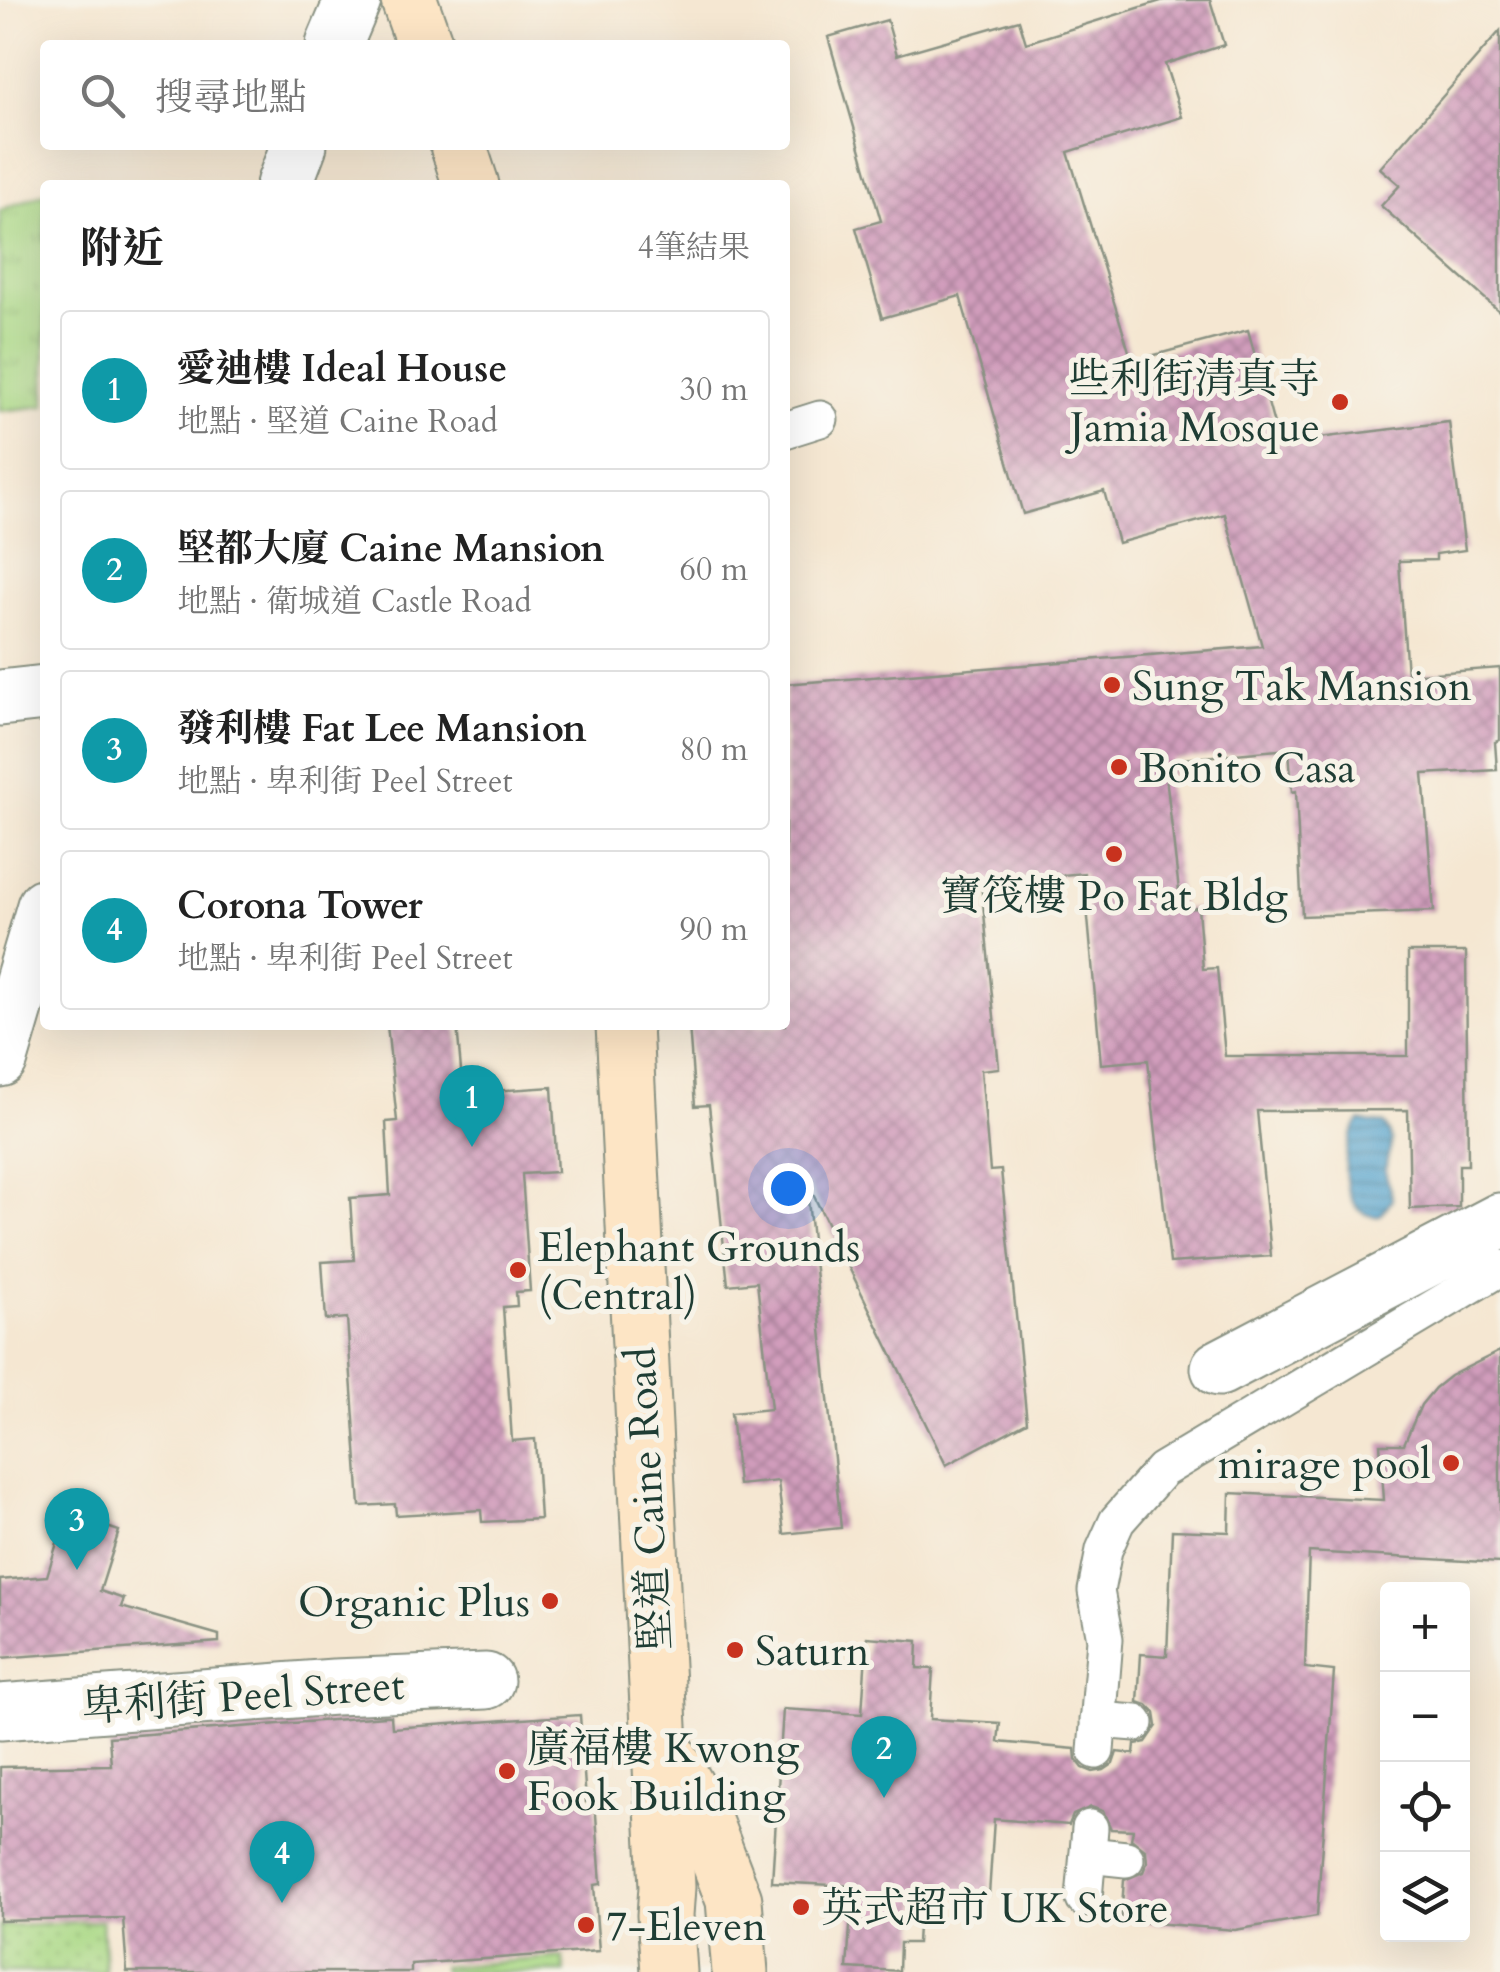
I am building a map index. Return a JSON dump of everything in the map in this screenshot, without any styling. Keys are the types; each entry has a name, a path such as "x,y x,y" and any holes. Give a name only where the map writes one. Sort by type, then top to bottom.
{"main road":[{"path":"409,0 423,40"},
{"path":"460,150 469,180"},
{"name":"堅道 Caine Road","path":"624,1030 668,1972"},
{"path":"659,1738 700,1810 734,1900 740,1972"}],"street":[{"path":"336,40 354,0"},
{"path":"286,180 296,150"},
{"path":"0,698 40,694"},
{"path":"0,1058 40,923"},
{"path":"1220,1368 1395,1262 1500,1221"},
{"name":"卑利街 Peel Street","path":"0,1712 336,1704 486,1681"}],"lane":[{"path":"790,428 820,419"},
{"path":"1136,1723 1097,1735 1105,1639 1096,1591 1104,1550 1118,1521 1162,1470 1500,1268"},
{"path":"1084,1899 1089,1841 1126,1858"}],"green space":[{"path":"40,195 40,407 0,411 0,210"},
{"path":"102,1921 105,1972 0,1972 0,1926"},
{"path":"563,1957 565,1972 443,1972 442,1967"}],"water":[{"path":"1360,1121 1384,1124 1391,1138 1386,1166 1392,1200 1380,1216 1366,1214 1349,1194 1348,1146"}],"building":[{"path":"1164,0 1210,0 1224,45 1165,64 1182,117 1068,152 1132,361 1248,330 1279,443 1449,422 1465,550 1436,554 1436,560 1399,561 1407,675 1500,668 1500,740 1495,742 1497,770 1423,774 1434,911 1302,916 1296,791 1292,792 1289,749 1171,760 1173,775 1166,776 1181,909 1198,908 1203,969 1217,968 1225,1056 1408,1056 1408,952 1466,952 1468,1165 1459,1165 1459,1207 1410,1209 1408,1110 1257,1111 1271,1256 1170,1263 1148,1060 1101,1064 1084,873 981,882 999,1068 981,1070 990,1171 1001,1170 1027,1422 946,1465 806,1180 841,1528 784,1534 778,1481 738,1485 731,1413 771,1409 757,1282 728,1285 709,1105 695,1106 689,1030 790,1030 790,684 1262,646 1225,514 1118,543 1104,491 1023,514 960,296 882,318 856,228 881,221 828,37 887,20 897,55 1019,20 1026,43"},
{"path":"1500,31 1500,312 1381,206 1400,185 1380,168"},
{"path":"388,1030 457,1030 463,1093 552,1087 557,1172 522,1174 530,1291 516,1292 517,1306 503,1307 512,1441 535,1439 540,1519 482,1522 481,1510 396,1515 395,1504 360,1506 347,1318 326,1320 322,1262 354,1260 350,1198 390,1195 386,1122 397,1121"},
{"path":"1500,1351 1500,1563 1309,1552 1305,1668 1334,1671 1317,1916 1235,1930 1121,1920 1124,1880 1143,1872 1146,1851 1131,1839 1133,1830 1111,1829 1103,1811 1091,1807 1073,1815 1069,1825 994,1819 989,1895 920,1891 917,1943 900,1943 899,1971 847,1968 853,1886 772,1882 783,1709 862,1714 867,1637 918,1641 917,1668 933,1669 930,1719 1000,1723 998,1742 1075,1749 1083,1768 1093,1772 1104,1770 1113,1764 1117,1752 1134,1754 1135,1744 1146,1742 1157,1726 1155,1713 1138,1702 1141,1654 1167,1656 1172,1530 1229,1532 1230,1493 1384,1500 1380,1444 1404,1444 1421,1405 1435,1388 1450,1376"},
{"path":"66,1513 119,1531 100,1591 124,1599 121,1607 219,1635 219,1642 0,1658 0,1580 47,1576"},
{"path":"580,1715 586,1802 595,1801 601,1884 594,1885 599,1951 411,1964 411,1972 127,1972 123,1918 0,1921 0,1767 111,1765 109,1737 385,1716 391,1716 392,1728"}],"place":[{"name":"些利街清真寺 Jamia Mosque","path":"1340,402"},
{"name":"Sung Tak Mansion","path":"1112,685"},
{"name":"Bonito Casa","path":"1119,767"},
{"name":"寶筏樓 Po Fat Bldg","path":"1114,854"},
{"name":"愛迪樓 Ideal House","path":"472,1147"},
{"name":"Elephant Grounds (Central)","path":"518,1270"},
{"name":"mirage pool","path":"1451,1463"},
{"name":"發利樓 Fat Lee Mansion","path":"77,1570"},
{"name":"Organic Plus","path":"550,1601"},
{"name":"Saturn","path":"735,1650"},
{"name":"廣福樓 Kwong Fook Building","path":"507,1771"},
{"name":"堅都大廈 Caine Mansion","path":"884,1798"},
{"name":"Corona Tower","path":"282,1903"},
{"name":"英式超市 UK Store","path":"801,1907"},
{"name":"7-Eleven","path":"586,1925"}]}
